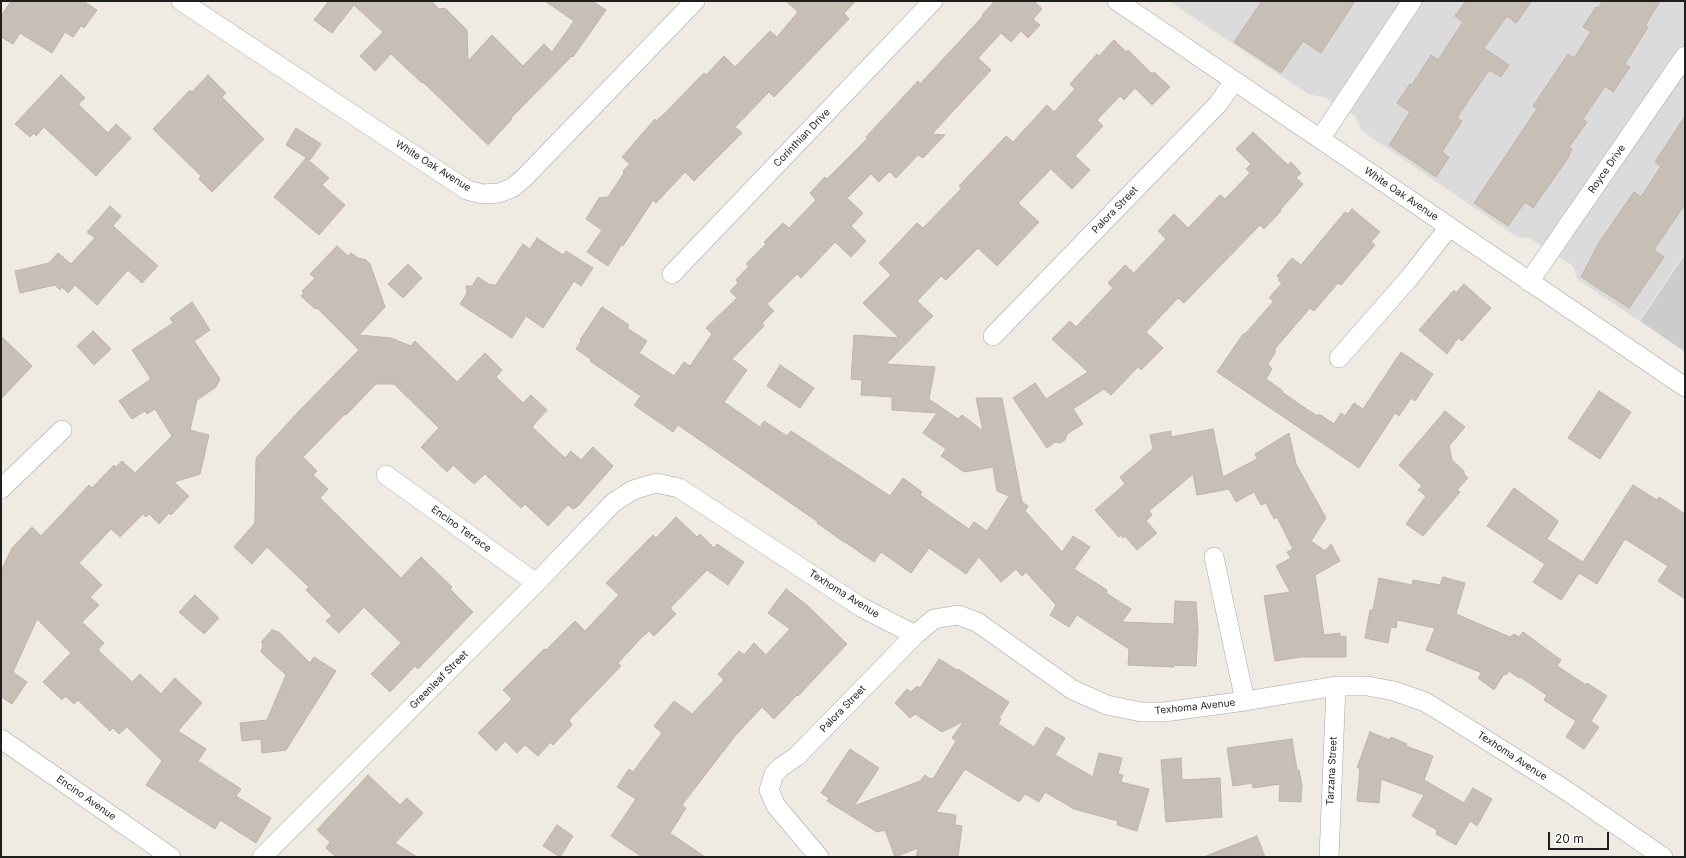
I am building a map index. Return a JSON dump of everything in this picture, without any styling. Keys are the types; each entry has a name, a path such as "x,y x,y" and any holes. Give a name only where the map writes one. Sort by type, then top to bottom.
{"street":[{"name":"White Oak Avenue","path":"181,1 467,190 482,194 499,193 512,188 523,179 695,1"},
{"name":"Corinthian Drive","path":"672,274 933,1"},
{"name":"White Oak Avenue","path":"1117,1 1685,387"},
{"path":"1320,139 1412,1"},
{"name":"Royce Drive","path":"1529,282 1685,56"},
{"name":"Palora Street","path":"993,336 1218,104 1234,81"},
{"path":"1339,358 1410,277 1449,227"},
{"path":"1,489 62,430"},
{"name":"Encino Terrace","path":"386,475 536,583"},
{"name":"Texhoma Avenue","path":"614,502 633,490 656,483 679,488 861,607 916,635 934,619 958,615 977,622 1073,690 1107,705 1141,712 1164,712 1245,701 1336,686 1367,686 1394,691 1425,702 1564,789 1663,857"},
{"name":"Greenleaf Street","path":"262,857 536,583 614,502"},
{"path":"1214,557 1245,701"},
{"name":"Palora Street","path":"819,857 776,806 769,790 774,774 797,756 916,635"},
{"name":"Tarzana Street","path":"1329,857 1336,686"},
{"name":"Encino Avenue","path":"1,739 171,857"}],"shaded area":[{"path":"1169,1 1685,1 1685,252 1639,321 1577,279 1573,266 1529,238 1517,237 1362,131 1355,116 1326,98 1308,94"},
{"path":"1685,254 1685,352 1640,321"}],"building":[{"path":"11,1 83,1 97,10 84,28 81,26 73,37 65,32 52,53 20,33 13,44 1,37 1,16"},
{"path":"329,1 431,1 439,9 445,8 467,30 468,61 492,35 523,66 544,44 552,52 574,21 545,1 592,1 606,10 573,57 572,56 511,118 512,119 488,145 423,82 422,83 391,54 375,71 360,56 383,32 354,5 332,33 314,20"},
{"path":"786,1 856,1 844,13 849,19 774,97 769,92 735,127 742,133 694,181 685,172 656,203 653,200 608,266 587,252 602,230 586,219 599,198 608,197 624,173 623,171 630,164 622,157 655,119 656,121 663,115 704,73 706,75 724,56 735,67 770,31 777,37 798,12"},
{"path":"995,1 1034,1 1042,9 1033,19 1040,25 1028,38 1021,31 1011,42 1001,33 978,58 991,70 932,134 945,135 923,158 918,155 896,178 890,172 879,182 871,174 847,198 863,213 851,226 866,241 851,257 835,242 801,278 797,274 767,304 774,311 762,323 764,326 732,359 747,370 724,402 760,427 764,421 787,436 791,431 890,496 903,478 922,492 920,495 969,529 974,522 987,531 1009,496 997,491 993,467 964,472 941,456 946,449 923,433 937,413 892,410 892,397 861,395 862,380 851,379 854,335 899,338 863,303 891,275 879,263 917,223 923,228 962,188 959,186 1006,136 1013,142 1047,105 1054,112 1075,89 1070,84 1097,54 1099,56 1114,40 1126,52 1128,50 1152,74 1154,72 1170,87 1152,105 1135,88 1124,100 1120,96 1097,120 1103,126 1075,156 1090,170 1072,189 1051,169 1018,203 1039,222 997,266 978,248 946,280 941,276 917,301 933,316 886,364 935,367 929,399 958,419 962,415 983,431 976,398 1002,398 1022,502 1028,506 1025,511 1062,552 1073,536 1090,547 1074,569 1107,590 1106,593 1131,609 1122,622 1174,624 1175,601 1196,602 1198,631 1196,666 1174,665 1174,667 1128,665 1129,649 1077,615 1069,627 1050,615 1056,605 1026,572 1022,576 1016,569 1001,582 979,557 966,574 929,548 911,573 881,552 874,562 678,425 673,432 634,405 641,396 590,361 592,360 576,349 581,341 580,340 602,307 629,325 627,328 647,341 639,353 674,376 684,362 690,366 712,334 706,328 737,298 730,291 738,283 736,280 749,266 746,264 766,244 764,242 783,223 789,228 816,200 810,193 825,177 827,179 867,139 866,137 918,81 920,84"},
{"path":"1262,1 1355,1 1321,53 1303,41 1281,73 1234,42"},
{"path":"1466,1 1532,1 1516,23 1507,16 1484,48 1509,65 1501,77 1489,70 1458,116 1457,118 1462,121 1442,152 1449,157 1436,177 1389,145 1410,112 1397,103 1410,84 1412,85 1431,55 1438,60 1463,22 1455,16"},
{"path":"1603,1 1660,1 1645,26 1648,27 1625,64 1630,67 1613,92 1605,86 1583,119 1587,122 1569,147 1572,149 1568,158 1533,208 1525,202 1508,226 1474,203 1537,109 1533,106 1568,54 1574,58 1591,32 1583,27 1596,7 1598,8"},
{"path":"61,75 85,98 78,104 108,133 116,124 131,138 96,176 44,127 36,136 34,133 30,137 15,124"},
{"path":"208,75 226,93 222,97 264,139 212,192 199,179 201,176 153,129 190,90 192,92"},
{"path":"1685,116 1685,204 1654,250 1664,257 1629,308 1581,277 1600,241 1634,192 1641,197 1661,166 1655,162"},
{"path":"296,128 321,144 310,160 286,145"},
{"path":"1253,132 1288,165 1291,162 1301,173 1296,178 1303,184 1264,229 1260,225 1184,303 1178,298 1146,332 1163,348 1141,370 1138,367 1111,395 1104,389 1073,409 1083,424 1067,434 1065,440 1060,443 1055,442 1047,448 1013,398 1035,383 1046,399 1088,372 1052,339 1070,321 1076,327 1113,288 1108,283 1125,265 1134,273 1166,239 1158,231 1174,214 1188,228 1220,195 1225,199 1250,173 1246,169 1251,164 1236,149"},
{"path":"306,158 329,178 322,185 345,205 319,235 274,197"},
{"path":"110,206 121,216 113,226 158,266 142,283 128,270 97,305 75,285 68,293 62,287 60,290 55,285 20,293 15,271 49,263 58,253 71,264 95,238 87,232"},
{"path":"1352,209 1380,232 1371,242 1375,245 1341,285 1338,283 1314,311 1310,308 1274,350 1276,351 1268,364 1272,369 1266,379 1308,410 1318,416 1319,414 1334,424 1341,413 1345,416 1354,403 1363,409 1401,352 1433,374 1415,401 1411,398 1399,416 1395,413 1359,468 1217,372 1244,333 1245,334 1274,301 1269,298 1282,283 1278,280 1280,278 1277,276 1292,258 1301,265 1345,212 1348,214"},
{"path":"537,238 563,255 566,251 593,268 581,286 574,281 543,328 526,316 512,338 460,304 467,293 466,286 472,286 478,277 490,285 495,286 523,244 530,249"},
{"path":"337,246 348,256 351,253 358,258 366,260 370,264 385,307 359,335 391,338 411,346 415,341 457,382 485,353 502,370 496,377 523,403 531,395 547,410 532,427 565,458 571,451 581,460 593,447 613,466 578,506 573,509 568,505 548,526 525,504 521,508 485,474 474,484 453,465 447,472 421,447 439,428 394,384 376,384 346,415 345,414 303,457 317,471 313,475 328,489 320,498 401,578 421,557 452,587 450,589 473,612 418,669 415,666 390,692 371,674 401,643 364,607 339,633 326,621 332,616 306,590 309,587 267,547 252,564 234,547 255,523 256,458 299,411 359,350 317,308 315,309 301,296 304,293 302,291 315,278 310,274"},
{"path":"408,264 422,278 403,298 388,284"},
{"path":"1464,284 1491,308 1462,341 1458,338 1447,354 1419,330 1454,290 1456,293"},
{"path":"192,302 210,330 194,341 220,379 216,387 197,400 190,430 209,435 200,474 174,482 189,496 171,515 169,513 159,524 149,514 146,517 143,514 120,537 111,529 79,563 102,585 90,597 99,605 82,622 104,643 98,650 132,682 140,674 161,694 175,678 202,703 178,731 206,749 198,761 241,789 236,796 271,818 256,843 220,820 215,829 146,785 162,761 127,727 119,734 113,728 110,731 78,700 74,704 65,696 62,700 43,682 71,653 37,619 13,672 27,682 12,704 1,697 1,571 12,548 32,527 41,536 89,485 92,488 114,465 116,467 122,461 135,473 172,436 155,409 147,414 145,411 132,419 119,401 151,379 132,350 173,323 170,318"},
{"path":"93,331 111,349 94,365 77,346"},
{"path":"1,336 32,366 1,399"},
{"path":"780,365 814,388 800,408 767,386"},
{"path":"1599,391 1631,412 1600,459 1568,438"},
{"path":"1445,411 1465,427 1449,446 1452,460 1464,471 1464,474 1468,478 1457,490 1460,492 1423,536 1406,524 1426,496 1418,490 1422,486 1399,465"},
{"path":"1213,429 1223,477 1257,459 1255,454 1289,433 1296,464 1326,518 1311,541 1325,551 1331,544 1340,561 1315,575 1324,635 1340,633 1340,637 1346,636 1346,657 1301,657 1275,661 1264,596 1290,592 1276,566 1291,558 1287,552 1293,549 1277,517 1274,519 1266,503 1261,505 1254,492 1236,502 1229,489 1197,495 1193,474 1149,511 1152,515 1146,521 1157,533 1137,550 1125,536 1123,538 1121,535 1119,537 1095,510 1125,484 1120,477 1153,449 1150,435 1171,431 1171,437"},
{"path":"1633,485 1657,500 1659,497 1685,514 1685,599 1658,581 1668,566 1625,539 1597,584 1579,573 1561,600 1533,582 1545,564 1487,526 1514,488 1557,520 1558,522 1547,539 1583,562"},
{"path":"676,517 697,537 700,534 714,548 717,544 744,562 728,585 707,570 670,608 676,614 654,636 649,631 642,637 618,663 621,666 569,720 572,725 553,745 551,742 538,756 525,745 517,753 505,741 496,751 478,733 512,699 503,690 544,649 546,650 575,621 585,631 619,595 606,583 653,535 656,538"},
{"path":"1443,577 1465,583 1456,614 1510,637 1514,634 1519,637 1523,632 1561,660 1557,666 1586,685 1587,683 1607,696 1591,721 1599,727 1584,749 1566,737 1576,721 1544,700 1547,695 1520,677 1519,678 1509,671 1506,675 1504,674 1494,690 1478,678 1482,673 1426,650 1435,628 1397,620 1396,628 1391,627 1388,643 1365,638 1370,610 1373,610 1379,578 1412,585 1413,580 1440,585"},
{"path":"786,589 808,606 847,644 774,719 762,707 735,736 682,805 686,808 670,833 705,857 642,857 611,836 636,799 617,787 629,769 633,772 662,733 654,726 674,701 692,714 724,680 718,674 739,651 744,655 754,643 766,655 790,629 768,613"},
{"path":"195,595 219,618 204,634 179,612"},
{"path":"272,630 279,632 310,663 314,657 336,671 286,750 262,753 261,739 242,741 240,723 267,720 286,675 261,652 263,644 261,642"},
{"path":"939,659 957,670 958,669 1009,702 999,718 1001,719 998,724 1034,747 1046,727 1065,738 1055,755 1093,777 1099,753 1122,758 1118,774 1123,775 1121,782 1149,789 1137,831 1117,825 1118,821 1074,809 1045,792 1039,802 1025,794 1019,802 965,769 936,812 956,815 955,825 962,826 958,857 916,857 918,848 895,857 885,830 877,832 827,801 829,798 821,793 850,749 879,768 854,806 920,781 925,775 930,779 933,779 956,741 952,738 964,721 942,732 915,714 910,718 895,703 907,689 911,692 917,686 920,688"},
{"path":"1370,732 1390,740 1391,737 1407,744 1406,746 1433,756 1424,780 1464,803 1473,788 1492,799 1477,826 1470,821 1456,845 1436,834 1437,830 1412,816 1424,795 1381,779 1379,803 1357,801 1360,768 1357,768"},
{"path":"1292,739 1297,770 1299,770 1302,785 1301,802 1279,801 1280,784 1253,788 1252,783 1233,786 1227,748"},
{"path":"1181,758 1182,780 1220,778 1222,817 1166,822 1161,760"},
{"path":"368,775 400,805 407,798 423,813 395,843 417,857 336,857 326,848 330,842 317,830"},
{"path":"557,825 573,836 560,857 543,846"},
{"path":"1257,836 1265,857 1206,857 1206,856"}]}
